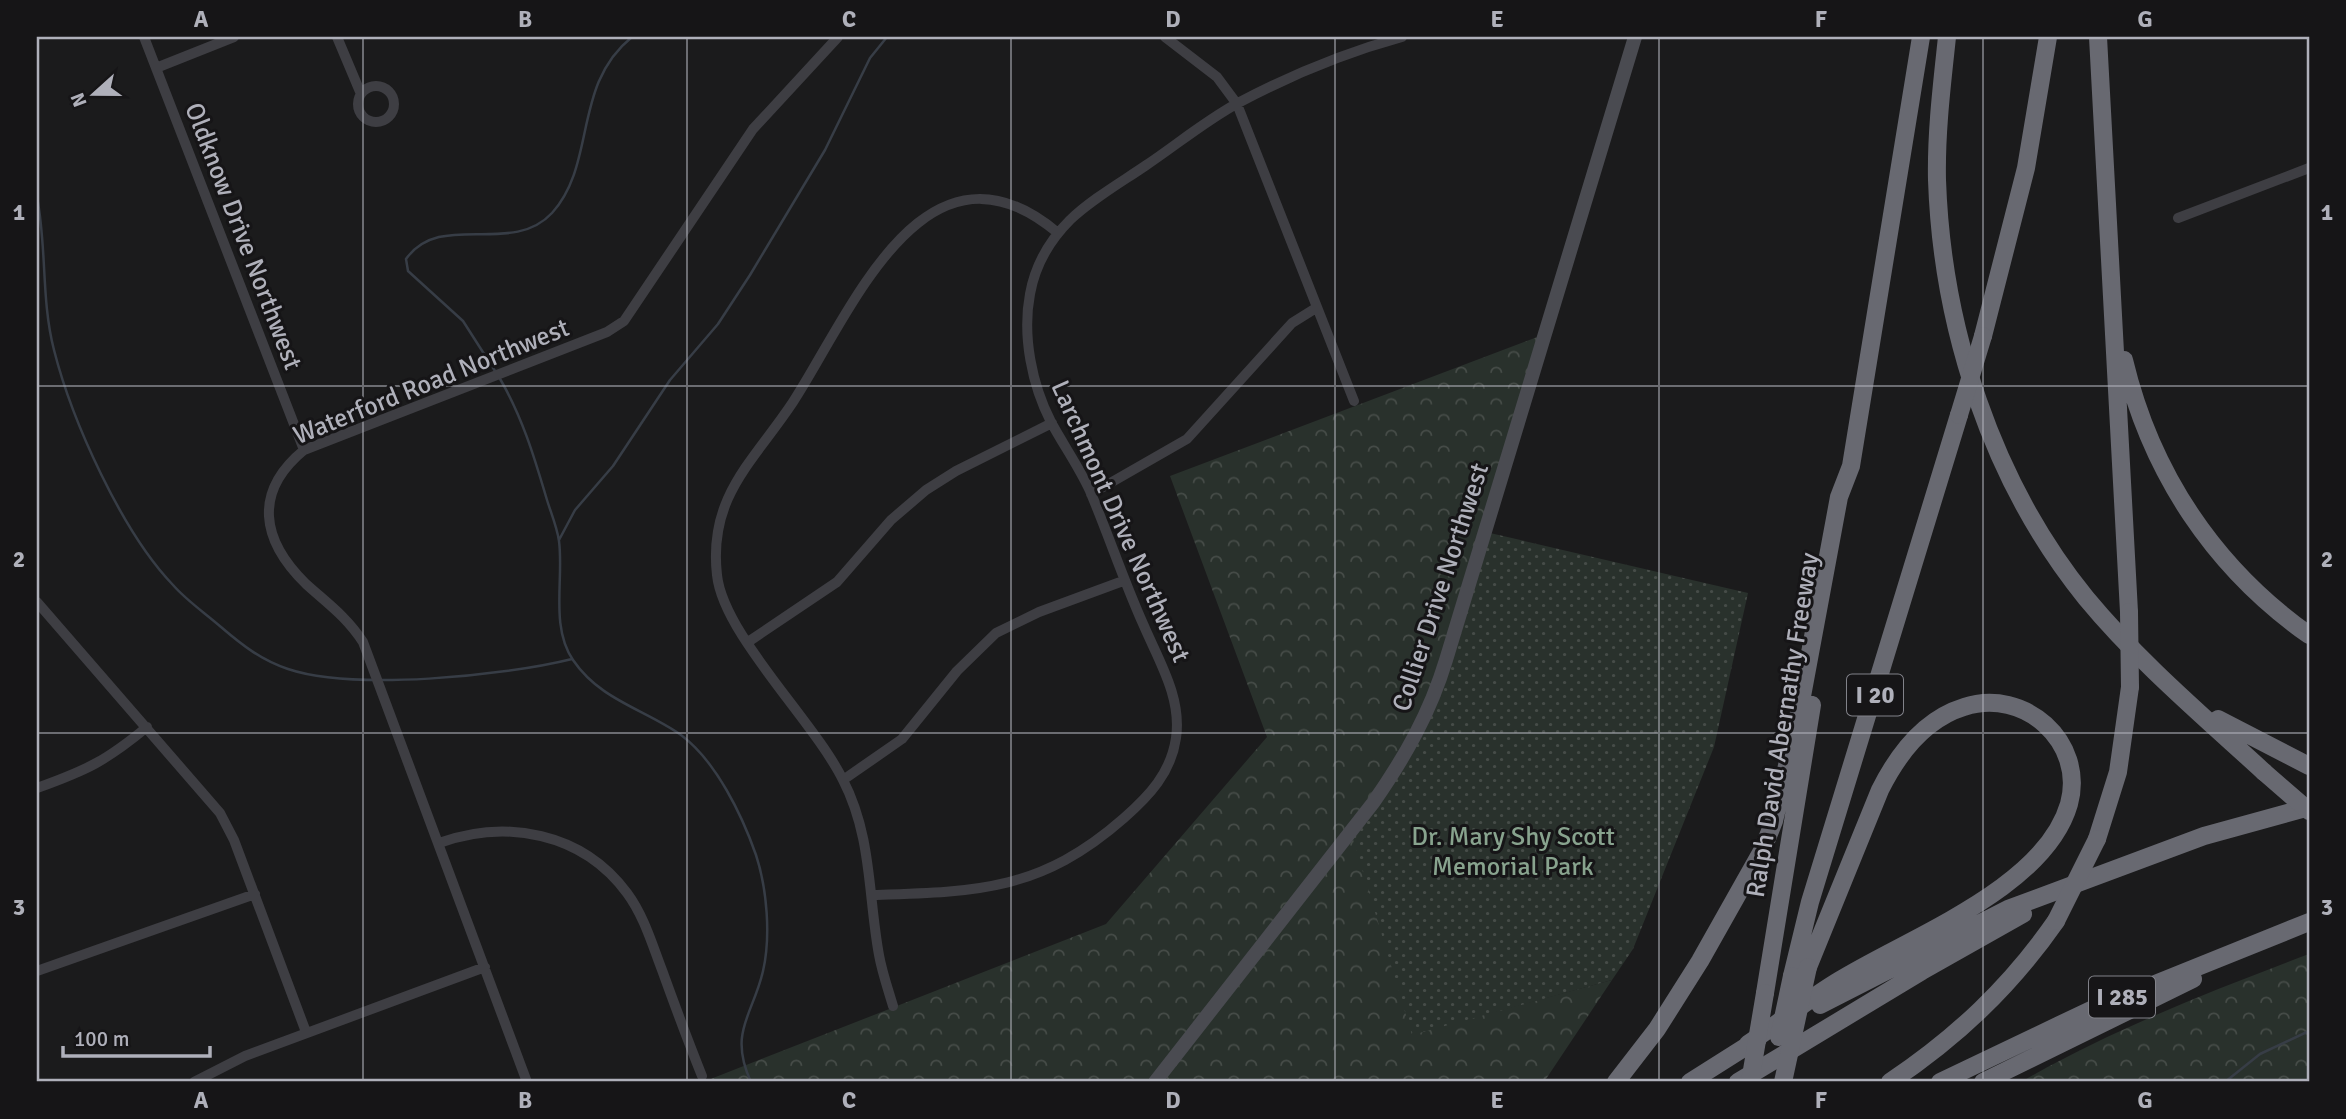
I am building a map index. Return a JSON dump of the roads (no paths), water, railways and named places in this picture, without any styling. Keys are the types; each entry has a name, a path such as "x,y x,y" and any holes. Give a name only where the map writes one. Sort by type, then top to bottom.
{"highway":[{"name":"I 20","path":"1851,466 1921,37"},
{"path":"1947,37 1938,122 1939,207 1954,308 1980,405 2014,484 2052,551 2105,620 2264,772 2309,809"},
{"name":"I 20","path":"1771,1082 1791,976 1810,902 1983,335 2026,168 2049,37"},
{"path":"1890,1082 1939,1049 1978,1015 2014,977 2056,921 2098,839 2118,772 2130,687 2129,612 2098,37"},
{"path":"2111,266 2129,380 2152,446 2173,488 2203,533 2232,569 2271,606 2309,635"},
{"name":"Ralph David Abernathy Freeway","path":"1750,1082 1851,466"},
{"path":"1616,1082 1657,1030 1700,961 1762,851 1774,821 1797,723 1839,497 1851,466"},
{"path":"2167,682 2221,721 2309,766"},
{"path":"1690,1082 1748,1044 1838,981 2006,886 2040,856 2059,827 2071,795 2070,765 2054,732 2024,710 2007,704 1980,703 1951,712 1914,739 1892,767 1880,790 1808,967 1783,1082"},
{"path":"1748,1044 1949,937 2090,877 2204,836 2309,809"},
{"path":"1738,1082 1922,971 2090,877"},
{"path":"1983,1082 2309,922"},
{"name":"I 285","path":"1940,1082 2105,1004 2309,922"}],"main road":[{"name":"Collier Drive Northwest","path":"1155,1082 1373,803 1401,763 1426,716 1447,660 1634,37"}],"street":[{"name":"Oldknow Drive Northwest","path":"144,37 304,450"},
{"path":"156,68 234,37"},
{"path":"337,37 361,94"},
{"name":"Waterford Road Northwest","path":"527,1082 363,642 342,613 289,564 272,536 268,510 273,486 285,465 304,450 607,332 624,321 753,129 838,37"},
{"path":"1165,37 1217,77 1237,104 1353,401"},
{"name":"Larchmont Drive Northwest","path":"873,895 966,892 1006,885 1041,873 1102,838 1158,783 1170,761 1177,736 1174,701 1091,494 1052,423 1034,378 1027,316 1036,272 1058,233 1086,207 1237,104 1326,63 1397,37"},
{"path":"2178,218 2309,168"},
{"path":"892,1006 879,955 864,836 843,780 820,741 728,611 717,578 715,543 721,509 735,480 793,402 844,313 873,272 915,223 936,209 960,202 987,200 1014,205 1039,217 1058,233"},
{"path":"1091,494 1187,439 1292,323 1316,307"},
{"path":"748,642 837,582 891,520 926,490 956,471 1052,423"},
{"path":"843,780 902,739 957,671 996,634 1039,612 1124,581"},
{"path":"37,602 220,813 234,840 306,1032"},
{"path":"37,788 89,769 110,758 147,727"},
{"path":"439,843 480,831 526,832 568,845 606,870 626,892 643,920 702,1076"},
{"path":"37,971 255,894"},
{"path":"194,1082 245,1056 485,967"}],"waterway":[{"path":"495,371 463,321 408,271 406,259 421,245 438,237 517,232 535,226 552,213 566,193 575,171 592,101 601,78 613,56 632,37"},
{"path":"559,540 575,510 613,466 670,380 718,324 750,275 825,150 870,58 887,37"},
{"path":"37,197 50,331 73,409 101,474 135,536 154,563 190,602 260,657 288,669 316,676 429,679 508,671 572,659"},
{"path":"499,377 527,437 557,531 560,556 560,617 566,647 584,674 596,685 681,735 706,759 726,790 756,855 765,897 767,928 763,971 742,1037 742,1050 751,1082"},
{"path":"2225,1082 2260,1054 2309,1031"}],"park label":[{"name":"Dr. Mary Shy Scott Memorial Park","path":"1513,851"}]}
